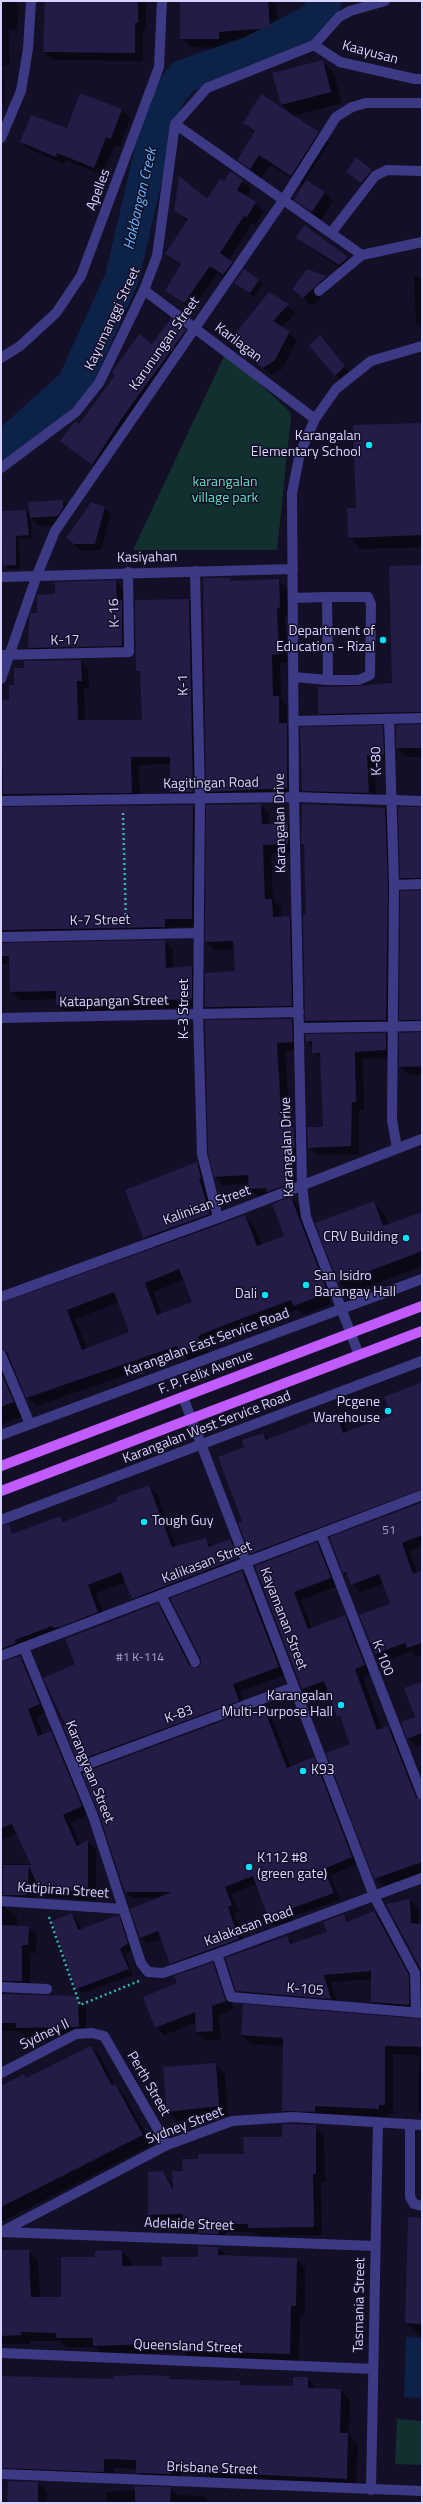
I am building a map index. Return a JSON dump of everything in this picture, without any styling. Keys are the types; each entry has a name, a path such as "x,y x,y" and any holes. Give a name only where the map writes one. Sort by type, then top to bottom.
{"main road":[{"name":"F. P. Felix Avenue","path":"1,1466 422,1306"},
{"path":"1,1491 422,1331"}],"street":[{"path":"1,138 21,91 28,50 31,1"},
{"name":"Apelles","path":"1,358 20,346 56,313 81,276 159,67 162,1"},
{"path":"362,255 175,124 207,88 314,45 340,17 350,11 385,1"},
{"name":"Kaayusan","path":"314,45 340,62 415,79 422,79"},
{"name":"Karunungan Street","path":"1,679 5,655 55,531 194,327 284,200 336,117 352,107 366,103 422,103"},
{"name":"Kayumanggi Street","path":"1,468 76,412 99,383 144,290 157,256 175,124"},
{"path":"331,233 375,176 387,170 422,171"},
{"path":"319,291 362,255 422,242"},
{"name":"Karilagan","path":"144,290 315,419"},
{"name":"Karangalan Drive","path":"359,1355 306,1217 302,1186 294,797 292,493 300,453 315,419 336,389 371,361 422,346"},
{"name":"Kasiyahan","path":"1,577 128,572 293,569"},
{"name":"K-1","path":"195,571 200,799"},
{"name":"K-16","path":"128,572 129,652"},
{"path":"327,597 328,680"},
{"path":"293,598 368,597 371,604 370,675 359,680 328,680 294,677"},
{"name":"K-17","path":"5,655 129,652"},
{"path":"294,721 422,718"},
{"name":"K-80","path":"390,719 394,885 392,1120 397,1148"},
{"name":"Kagitingan Road","path":"1,801 294,797 392,802 422,801"},
{"name":"K-3 Street","path":"200,799 198,1015 202,1154 218,1218"},
{"path":"394,885 422,884"},
{"name":"K-7 Street","path":"1,937 199,933"},
{"name":"Katapangan Street","path":"1,1018 299,1012"},
{"path":"299,1028 422,1026"},
{"name":"Kalinisan Street","path":"1,1297 218,1218 422,1139"},
{"name":"Karangalan East Service Road","path":"1,1435 422,1279"},
{"path":"1,1355 30,1424"},
{"name":"Karangalan West Service Road","path":"1,1520 422,1361"},
{"name":"Kayamanan Street","path":"184,1397 374,1896 415,1973 419,2013"},
{"name":"Kalikasan Street","path":"1,1656 422,1495"},
{"name":"K-100","path":"321,1534 421,1793"},
{"path":"161,1595 195,1662"},
{"name":"Karangyaan Street","path":"24,1648 93,1816 123,1909"},
{"name":"K-83","path":"74,1770 294,1687"},
{"name":"Kalakasan Road","path":"159,1972 216,1954 422,1878"},
{"name":"Katipiran Street","path":"1,1901 123,1909"},
{"path":"123,1909 141,1962 148,1972 159,1972"},
{"name":"K-105","path":"216,1954 231,1997 419,2013"},
{"path":"1,1987 47,1990"},
{"name":"Sydney II","path":"1,2073 76,2034 92,2033 104,2036"},
{"name":"Perth Street","path":"104,2036 167,2145"},
{"name":"Sydney Street","path":"1,2232 167,2145 232,2121 293,2117 422,2125"},
{"name":"Tasmania Street","path":"370,2490 378,2122"},
{"path":"410,2124 410,2197 414,2204 422,2206"},
{"name":"Adelaide Street","path":"1,2232 375,2246"},
{"name":"Queensland Street","path":"1,2353 373,2369"},
{"name":"Brisbane Street","path":"1,2474 422,2491"}],"path":[{"path":"122,800 127,934"},
{"path":"45,1905 80,2006 159,1972"}],"green space":[{"name":"karangalan village park","path":"226,352 289,411 291,417 277,550 133,550"},
{"path":"397,2419 422,2421 422,2465 395,2464"}],"water":[{"path":"406,2337 422,2338 422,2398 404,2397"}],"building":[{"path":"45,1 138,1 138,23 135,23 135,53 43,52"},
{"path":"180,1 268,1 270,28 219,32 219,39 180,39"},
{"path":"323,60 331,92 281,105 272,73"},
{"path":"80,93 122,109 111,139 106,137 94,168 57,153 56,157 20,142 31,115 67,128"},
{"path":"261,94 319,132 291,176 259,155 250,169 237,160 255,131 243,123"},
{"path":"356,157 372,170 361,183 346,172"},
{"path":"230,171 243,180 237,190 256,202 247,217 244,216 220,253 233,262 223,275 210,266 184,303 165,291 181,264 165,254 188,219 174,211 179,176 207,199 220,179 224,181"},
{"path":"306,180 325,192 312,212 294,200"},
{"path":"304,225 348,257 339,265 296,238"},
{"path":"244,269 259,280 250,293 234,283"},
{"path":"307,269 327,276 303,298 292,289"},
{"path":"269,292 289,304 273,321 290,331 275,360 263,368 229,341"},
{"path":"171,318 186,330 122,418 92,465 60,441 75,421 79,424 97,400 115,375 112,372 139,334 152,344"},
{"path":"320,335 345,366 335,376 309,346"},
{"path":"422,423 422,535 348,538 347,508 356,508 353,425"},
{"path":"63,500 63,508 58,516 30,518 28,502"},
{"path":"91,502 105,507 95,544 74,544 66,538"},
{"path":"26,510 29,535 16,536 16,565 3,566 1,511"},
{"path":"422,565 422,712 318,714 318,687 359,686 392,683 389,566"},
{"path":"203,578 230,578 230,581 279,579 280,608 277,608 279,654 272,655 273,696 279,696 279,723 287,723 287,788 206,792"},
{"path":"116,580 117,601 122,600 122,646 28,648 29,619 31,613 37,613 37,595 55,594 55,582"},
{"path":"189,599 193,792 170,792 170,757 131,757 132,793 3,794 1,700 9,700 9,685 14,685 14,668 24,668 24,661 81,660 82,681 77,681 78,720 142,720 140,671 136,671 135,600"},
{"path":"422,724 422,748 396,748 396,725"},
{"path":"383,725 384,754 367,755 369,793 302,791 300,727"},
{"path":"261,804 262,824 288,823 288,844 263,845 265,899 272,899 273,917 290,916 292,1006 205,1007 205,973 235,971 233,941 205,942 206,805"},
{"path":"302,804 385,808 388,885 386,1020 305,1021 303,915 306,915 304,844 301,844"},
{"path":"193,805 192,919 165,919 165,927 1,930 1,807"},
{"path":"398,807 422,807 422,878 400,878"},
{"path":"422,890 422,1020 399,1020 400,891"},
{"path":"165,940 166,968 192,966 192,999 56,1005 56,991 10,992 9,956 1,956 1,943"},
{"path":"292,1019 293,1042 277,1043 282,1128 294,1127 295,1148 286,1148 288,1184 267,1192 266,1188 249,1189 248,1175 214,1177 208,1153 205,1020"},
{"path":"422,1032 422,1066 399,1067 399,1033"},
{"path":"386,1033 386,1050 355,1052 356,1102 352,1102 351,1146 308,1148 307,1127 323,1127 320,1053 312,1053 312,1041 306,1042 305,1034"},
{"path":"197,1162 201,1178 199,1178 210,1214 143,1238 125,1190"},
{"path":"291,1197 326,1288 320,1290 322,1295 294,1306 291,1300 222,1326 198,1336 201,1345 180,1353 177,1346 26,1398 7,1352 1,1349 1,1303 245,1215 257,1246 284,1236 272,1204","holes":["179,1269 192,1302 157,1315 145,1283","114,1292 129,1332 82,1350 67,1310"]},
{"path":"374,1201 383,1226 422,1212 422,1251 338,1283 315,1223"},
{"path":"1,1372 14,1402 1,1407"},
{"path":"422,1382 422,1489 250,1554 238,1523 242,1521 218,1457 244,1447 242,1440 263,1433 266,1440 336,1413 343,1433 392,1415 384,1397"},
{"path":"149,1485 172,1547 206,1538 209,1547 230,1539 238,1558 132,1599 121,1572 88,1585 98,1612 60,1627 53,1628 52,1626 15,1640 16,1643 1,1649 1,1526 9,1524 12,1534 60,1516 63,1522 117,1501 116,1497"},
{"path":"421,1503 422,1535 402,1543 413,1574 422,1570 422,1643 407,1648 405,1643 375,1654 359,1615 390,1604 379,1574 351,1585 346,1572 343,1573 329,1537"},
{"path":"317,1542 331,1578 294,1592 308,1629 345,1615 365,1665 355,1669 377,1730 388,1726 416,1797 422,1801 422,1862 374,1879 326,1753 350,1744 340,1716 337,1717 324,1681 302,1689 255,1566"},
{"path":"242,1571 279,1667 233,1684 239,1701 77,1761 63,1725 65,1724 43,1678 75,1664 65,1639 158,1603 189,1665 198,1668 201,1665 201,1659 170,1598"},
{"path":"20,1656 40,1704 28,1709 38,1736 51,1731 82,1806 63,1815 77,1846 88,1840 88,1892 39,1889 29,1866 27,1895 3,1895 3,1865 31,1865 12,1824 1,1828 1,1662"},
{"path":"422,1682 422,1733 407,1739 401,1722 415,1717 404,1688"},
{"path":"263,1706 287,1768 314,1757 352,1857 324,1869 334,1893 287,1910 287,1916 270,1922 253,1876 225,1887 232,1905 228,1907 239,1939 170,1964 158,1931 140,1938 130,1909 172,1892 125,1892 99,1814 82,1773"},
{"path":"410,1899 411,1923 422,1924 422,1993 421,1970 386,1904"},
{"path":"374,1911 409,1975 409,2005 371,2002 371,1971 324,1975 331,1999 236,1991 225,1958 287,1936 290,1944 327,1932 323,1922 343,1914 347,1922"},
{"path":"72,1913 78,1930 119,1915 128,1943 120,1949 129,1969 76,1989 52,1921"},
{"path":"2,1925 29,1926 28,1945 22,1945 22,1981 1,1981"},
{"path":"213,1962 226,2001 212,2006 213,2031 196,2032 195,2012 155,2028 143,1997 177,1983 174,1976"},
{"path":"1,1994 78,1996 79,2027 16,2028 16,2023 1,2023"},
{"path":"243,2004 422,2019 422,2047 385,2046 385,2105 379,2105 379,2109 315,2106 315,2112 282,2111 283,2038 241,2035"},
{"path":"91,2046 112,2086 115,2084 143,2135 1,2207 1,2086 24,2074 26,2078"},
{"path":"216,2063 219,2106 167,2112 163,2067"},
{"path":"282,2124 316,2125 316,2174 313,2174 314,2227 248,2228 248,2224 218,2224 218,2234 198,2233 197,2224 183,2224 183,2214 148,2215 148,2172 163,2171 173,2190 172,2171 183,2171 182,2159 198,2159 198,2154 244,2154 243,2137 282,2137"},
{"path":"408,2217 422,2218 422,2324 405,2323"},
{"path":"198,2246 218,2247 218,2255 297,2258 296,2306 291,2306 290,2354 182,2351 182,2343 93,2346 93,2338 56,2338 56,2333 21,2332 21,2335 1,2336 1,2250 29,2250 31,2297 61,2297 61,2257 95,2257 95,2251 122,2250 122,2266 162,2266 162,2257 198,2257"},
{"path":"1,2376 113,2379 113,2376 169,2376 169,2379 240,2381 240,2385 293,2386 293,2377 308,2377 308,2388 341,2389 340,2433 348,2433 347,2479 205,2472 205,2465 171,2463 171,2474 136,2473 136,2460 104,2459 104,2472 1,2468"},
{"path":"8,2481 38,2482 38,2503 7,2503"},
{"path":"135,2486 171,2487 170,2503 135,2503"}],"waterway":[{"name":"Hakbangan Creek","path":"1,450 74,384 122,278 161,110 169,94 184,76 251,53 316,19 325,1"}],"place":[{"name":"Karangalan Elementary School","path":"369,445"},
{"name":"Department of Education - Rizal","path":"383,640"},
{"name":"CRV Building","path":"406,1238"},
{"name":"San Isidro Barangay Hall","path":"306,1285"},
{"name":"Dali","path":"265,1295"},
{"name":"Pcgene Warehouse","path":"388,1411"},
{"name":"Tough Guy","path":"144,1522"},
{"name":"Karangalan Multi-Purpose Hall","path":"341,1705"},
{"name":"K93","path":"303,1771"},
{"name":"K112 #8 (green gate)","path":"249,1867"}]}
